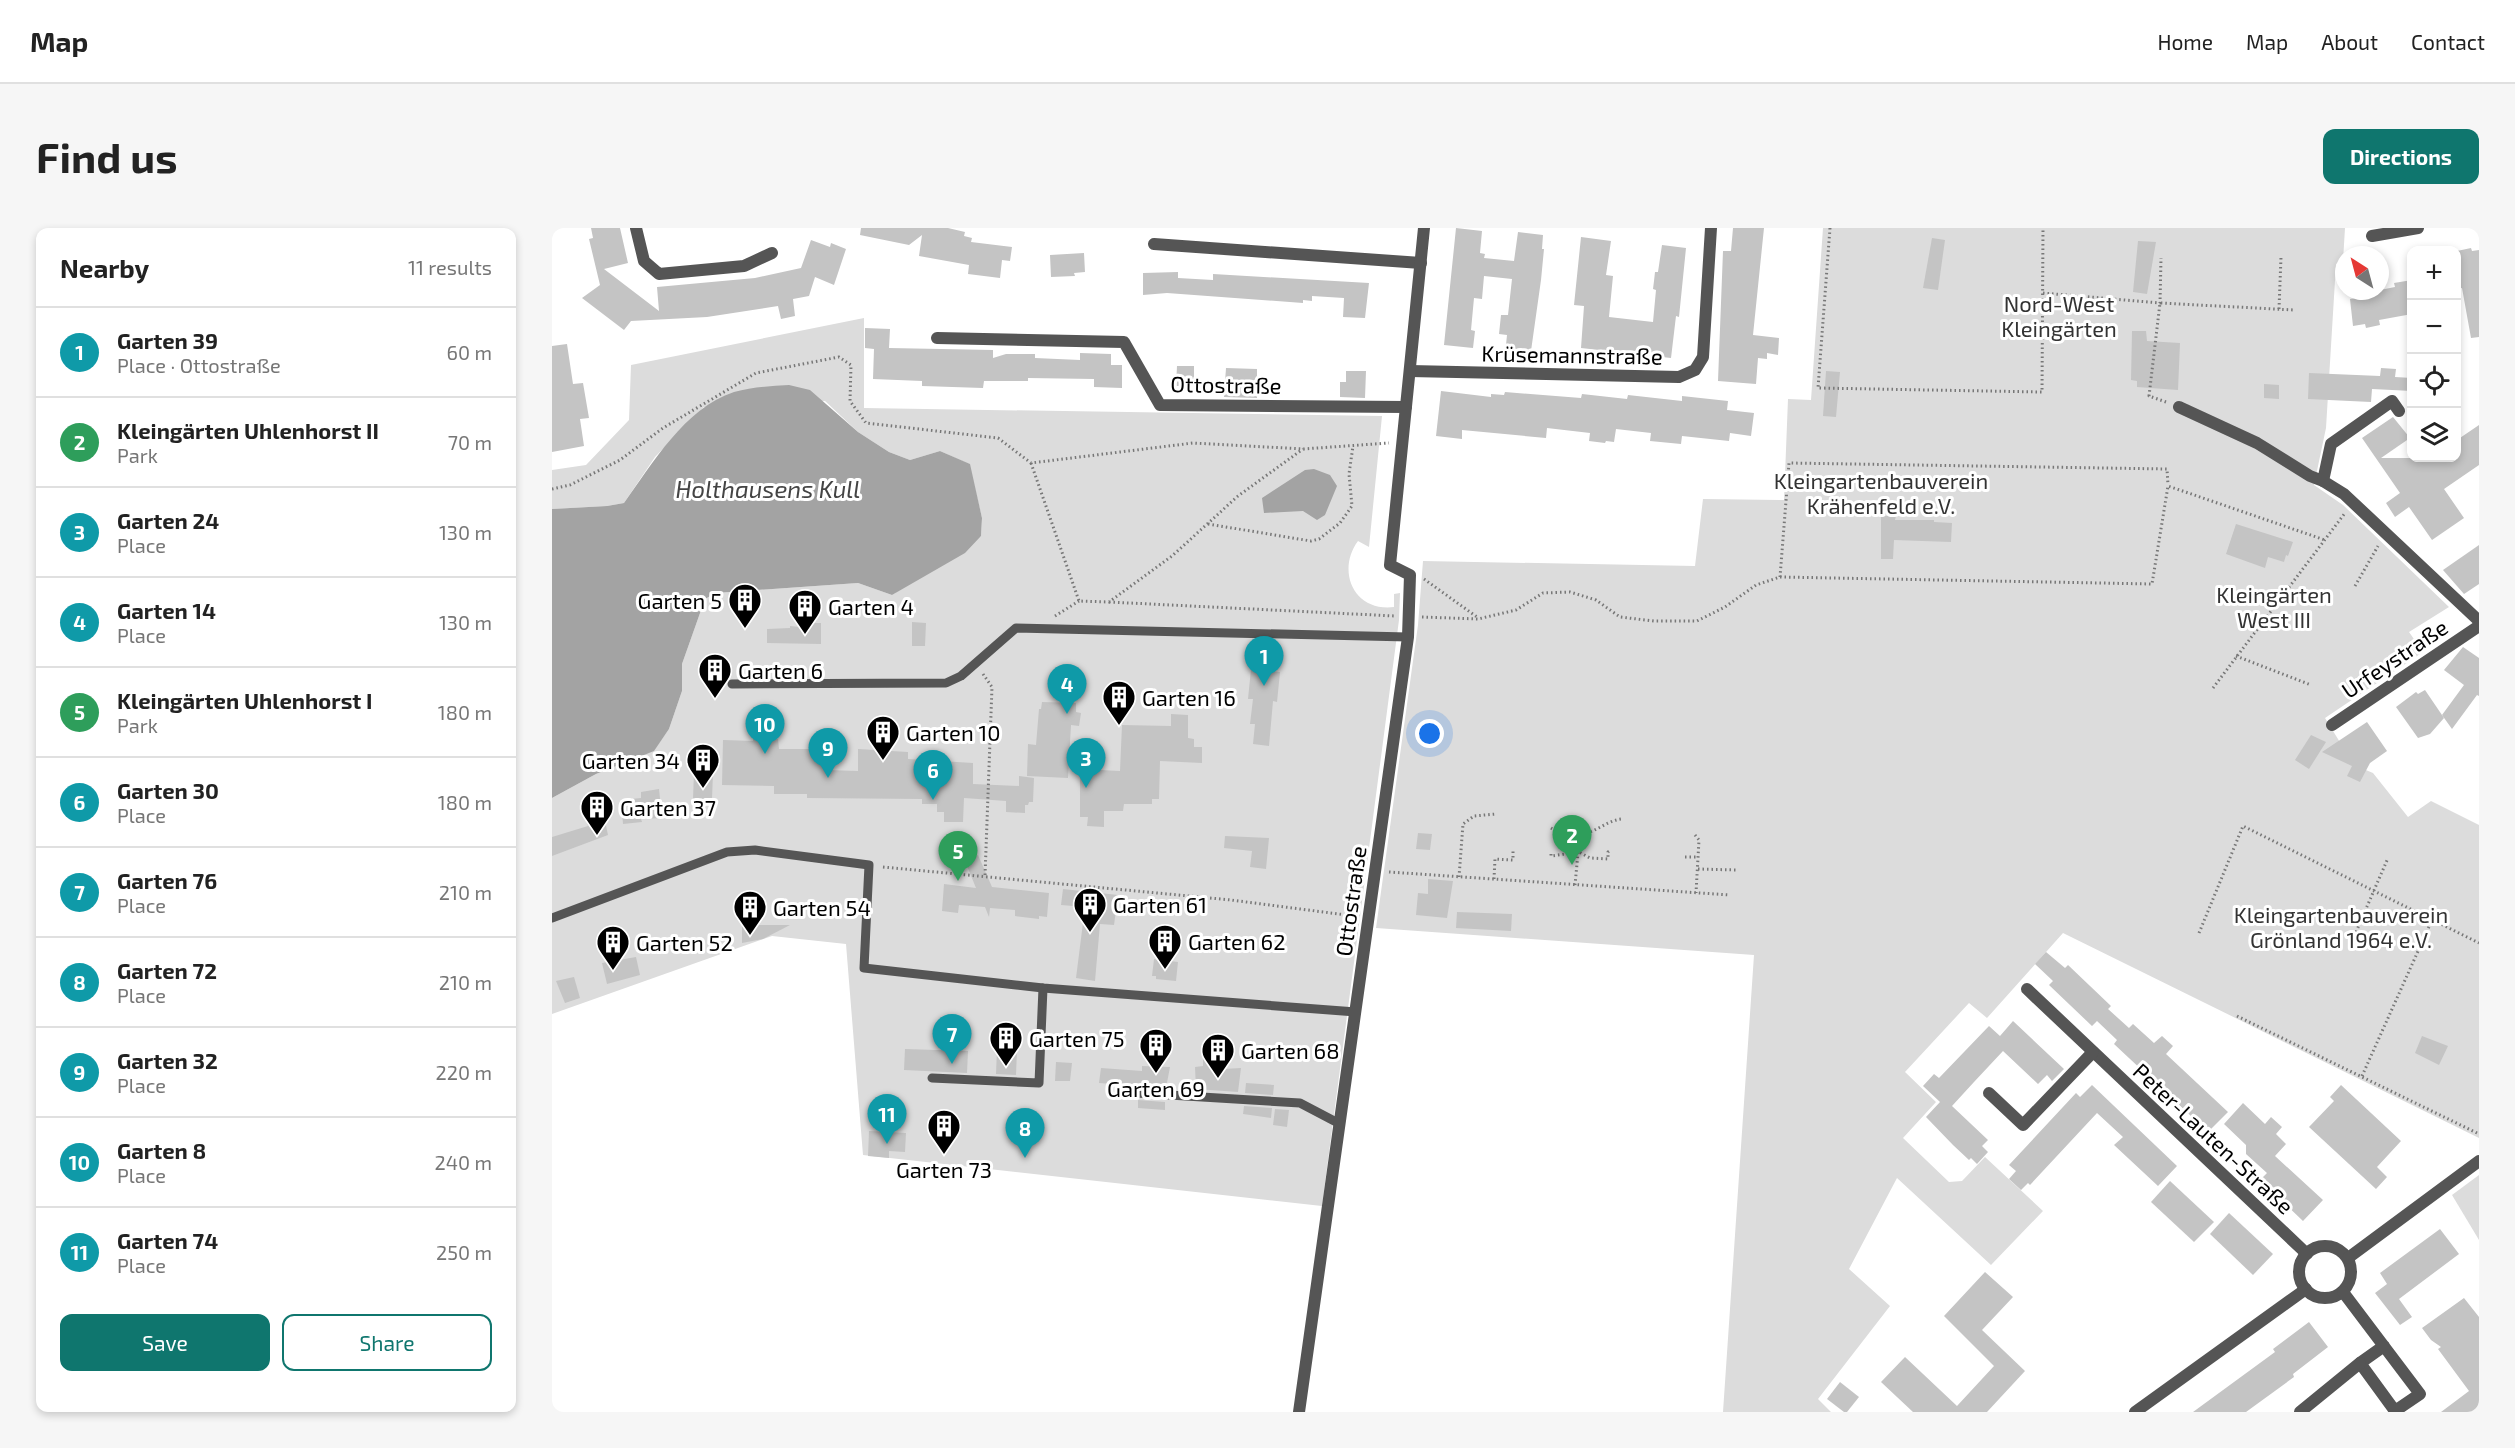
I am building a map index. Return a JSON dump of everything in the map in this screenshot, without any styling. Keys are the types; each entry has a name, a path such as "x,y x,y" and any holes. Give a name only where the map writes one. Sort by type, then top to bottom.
{"street":[{"path":"636,228 644,261 659,274 744,266 772,253"},
{"path":"1410,575 1390,565 1424,228"},
{"name":"Krüsemannstraße","path":"1410,371 1679,377 1695,370 1703,357 1712,228"},
{"path":"2372,236 2418,228"},
{"path":"1154,244 1420,263"},
{"name":"Ottostraße","path":"937,338 1124,342 1160,405 1406,407"},
{"path":"2323,481 2331,444 2392,401 2399,411"},
{"path":"2179,407 2257,443 2310,476 2323,481 2353,502 2479,621"},
{"name":"Ottostraße","path":"1299,1412 1408,637 1410,575"},
{"name":"Urfeystraße","path":"2332,725 2479,626"},
{"name":"Peter-Lauten-Straße","path":"2027,989 2307,1254"},
{"path":"1989,1093 2023,1125 2093,1052"},
{"path":"2348,1258 2479,1161"},
{"path":"2331,1246 2339,1249 2348,1258 2352,1270 2351,1278 2343,1292 2336,1296 2319,1298 2306,1289 2299,1274 2300,1266 2307,1254 2315,1248 2331,1246"},
{"path":"2135,1412 2306,1289"},
{"path":"2343,1292 2420,1394 2395,1411 2360,1363"},
{"path":"2300,1412 2384,1346"}],"lane":[{"path":"732,684 946,683 962,676 1016,628 1408,637"},
{"path":"552,918 727,852 755,850 869,866 864,968 1043,988 1356,1012"},
{"path":"932,1078 1039,1083 1043,988"},
{"path":"1136,1094 1300,1103 1340,1124"}],"path":[{"path":"1830,228 1818,388 2042,392 2043,228"},
{"path":"2279,309 2281,257"},
{"path":"2162,258 2160,303 2149,396 2179,407"},
{"path":"2043,293 2160,303 2294,310"},
{"path":"552,489 570,485 620,460 663,428 756,373 839,357 851,365 850,401 866,423 998,438 1031,463 1079,601"},
{"path":"1031,463 1193,443 1303,449 1403,442"},
{"path":"1208,524 1311,541 1319,538 1341,523 1352,506 1349,474 1353,446"},
{"path":"1109,602 1172,556 1238,496 1303,449"},
{"path":"1039,627 1079,601 1478,619 1516,610 1543,593 1570,592 1596,600 1620,617 1654,621 1697,621 1725,607 1756,585 1780,577 2152,584 2168,486 2167,470 1789,463 1780,577"},
{"path":"2168,486 2325,540"},
{"path":"2213,688 2353,502"},
{"path":"2355,586 2380,542"},
{"path":"1410,575 1420,576 1478,619"},
{"path":"2236,656 2311,685"},
{"path":"975,664 992,687 985,876"},
{"path":"1458,877 1463,824 1474,816 1496,814"},
{"path":"1551,828 1561,832 1584,834 1612,820 1622,819"},
{"path":"2199,933 2243,826 2479,943"},
{"path":"1575,885 1580,832"},
{"path":"1695,836 1699,840 1696,893"},
{"path":"1494,879 1495,860 1513,860 1514,850"},
{"path":"1551,854 1551,856 1579,852 1590,858 1608,859 1608,852 1611,850"},
{"path":"1685,857 1698,857"},
{"path":"2356,932 2388,858"},
{"path":"869,866 1231,900 1369,918"},
{"path":"1698,869 1736,870"},
{"path":"1376,871 1730,895"},
{"path":"2362,1076 2432,920"},
{"path":"2237,1016 2479,1134"}],"green space":[{"path":"1823,228 2345,228 2344,246 2335,246 2326,428 2314,485 2343,505 2449,607 2409,632 2423,652 2325,718 2354,765 2373,773 2408,817 2431,801 2479,825 2479,1138 2063,933 1987,1018 1969,1003 1905,1072 1936,1102 1903,1138 1949,1182 1962,1181 1985,1157 2043,1211 1991,1265 1897,1178 1849,1269 1890,1306 1818,1399 1831,1412 1723,1412 1754,955 1376,928 1418,625 1423,561 1695,566 1703,499 1784,500 1788,399 1811,400"},
{"path":"864,318 864,408 1382,416 1369,547 1358,541 1352,553 1349,576 1359,596 1368,603 1380,607 1394,607 1394,594 1400,593 1399,620 1322,1206 863,1155 846,944 772,936 552,1014 552,798 596,774 654,750 669,729 682,691 682,664 705,599 716,593 858,583 892,595 981,536 982,518 969,464 940,451 910,460 889,452 858,432 825,401 704,407 655,457 624,503 552,509 552,470 586,465 629,420 631,365"},
{"path":"2479,1175 2479,1240 2452,1195"}],"water":[{"name":"Holthausens Kull","path":"789,385 810,390 858,432 889,452 910,460 940,451 970,464 982,518 981,536 965,553 892,595 858,583 716,593 705,599 682,664 682,691 669,729 654,751 596,774 552,798 552,509 624,503 671,439 700,411 734,392"},
{"path":"1314,469 1330,475 1337,486 1325,515 1317,520 1303,511 1264,513 1262,498 1305,470"}],"building":[{"path":"591,228 620,228 628,263 604,269 659,311 657,287 755,278 801,268 811,240 830,247 831,243 846,249 834,285 815,277 809,296 793,299 795,316 781,319 778,306 707,317 631,321 624,330 582,298 600,285 589,239 593,238"},
{"path":"861,228 948,228 965,232 964,236 972,238 971,242 1012,247 1010,261 1002,260 1000,278 968,274 969,265 919,256 922,235 909,245 860,235"},
{"path":"1456,228 1482,231 1480,253 1485,254 1484,258 1514,261 1518,232 1543,235 1541,280 1530,358 1505,355 1507,335 1499,334 1501,315 1508,315 1512,279 1484,276 1482,299 1474,298 1471,330 1475,331 1473,348 1444,345"},
{"path":"1733,228 1764,228 1753,335 1779,338 1778,355 1767,353 1767,359 1758,358 1756,384 1718,381 1723,251 1731,251"},
{"path":"1581,237 1611,241 1606,275 1613,276 1609,317 1653,322 1656,290 1653,289 1662,245 1686,248 1679,317 1676,316 1671,358 1581,348 1584,306 1574,305"},
{"path":"1932,238 1945,240 1938,290 1923,288"},
{"path":"2138,241 2156,242 2147,294 2133,292"},
{"path":"2471,248 2472,251 2479,250 2479,337 2471,338 2461,288 2461,250"},
{"path":"1084,253 1085,272 1074,273 1075,276 1051,277 1050,255"},
{"path":"1178,272 1178,278 1213,280 1213,274 1369,283 1365,318 1343,317 1344,298 1312,296 1312,301 1303,300 1303,303 1167,293 1143,295 1143,273"},
{"path":"2407,281 2407,315 2379,320 2380,325 2366,328 2365,324 2353,326 2350,300 2389,300 2389,288 2395,287 2394,283"},
{"path":"865,328 890,329 889,348 993,350 993,358 1006,354 1035,354 1035,358 1080,360 1080,353 1111,354 1111,365 1122,365 1122,388 1094,387 1094,379 1028,378 1028,381 984,381 983,388 922,386 922,381 873,379 874,349 865,348"},
{"path":"2132,331 2146,331 2147,341 2180,343 2178,390 2137,387 2137,381 2131,380"},
{"path":"567,344 573,384 583,383 589,418 580,419 584,446 552,452 552,346"},
{"path":"1177,366 1194,366 1194,386 1176,386"},
{"path":"1226,368 1257,369 1257,398 1224,397"},
{"path":"2381,368 2396,369 2395,377 2407,378 2407,391 2372,389 2371,402 2308,399 2309,373 2380,376"},
{"path":"1346,371 1366,371 1365,398 1340,397 1340,382 1346,382"},
{"path":"1826,371 1840,372 1836,417 1823,416"},
{"path":"2264,384 2279,385 2279,399 2264,398"},
{"path":"1441,391 1491,397 1491,394 1504,395 1505,392 1581,398 1582,394 1627,399 1628,395 1682,401 1682,396 1728,401 1727,410 1754,413 1751,436 1730,433 1729,441 1682,436 1681,444 1650,441 1651,433 1616,429 1614,442 1606,441 1605,443 1589,441 1590,433 1547,428 1546,438 1462,430 1462,439 1436,436"},
{"path":"2393,417 2407,434 2407,440 2381,458 2407,458 2407,462 2461,462 2461,437 2479,425 2479,465 2444,489 2464,518 2432,540 2409,507 2395,517 2386,503 2400,493 2362,438"},
{"path":"1881,516 1896,516 1895,520 1934,520 1934,522 1952,523 1951,542 1894,540 1893,559 1881,559"},
{"path":"2236,524 2293,542 2284,562 2268,557 2265,568 2226,554"},
{"path":"2479,545 2479,584 2464,594 2443,570"},
{"path":"912,622 926,623 925,646 912,646"},
{"name":"Garten 4","path":"800,623 821,623 821,644 767,643 767,629 800,627"},
{"path":"2463,647 2479,658 2479,696 2477,695 2452,729 2442,715 2464,685 2444,670"},
{"path":"1251,669 1280,672 1277,702 1273,701 1269,746 1253,744 1255,724 1250,724 1253,699 1248,699"},
{"path":"2425,690 2444,718 2430,734 2418,738 2396,707 2416,692 2418,694"},
{"path":"1042,702 1076,703 1076,712 1081,713 1079,726 1071,725 1068,778 1027,776 1028,744 1036,745 1039,709 1041,709"},
{"path":"1171,714 1188,715 1188,738 1194,739 1194,747 1202,747 1202,763 1160,761 1159,799 1152,799 1152,804 1124,804 1123,811 1104,811 1104,827 1087,826 1088,817 1080,817 1080,769 1120,771 1122,725 1171,726"},
{"path":"2367,722 2387,751 2370,763 2360,782 2347,776 2352,766 2322,752"},
{"path":"2311,735 2326,742 2309,769 2295,760"},
{"path":"753,739 778,739 779,749 809,749 810,741 826,742 825,770 858,771 858,749 908,752 908,759 973,763 973,784 1019,786 1019,776 1034,778 1033,802 1025,805 1025,813 1006,812 1006,801 964,798 963,822 944,822 944,812 937,812 937,804 922,804 922,799 807,798 807,794 774,794 774,786 722,785 723,740 753,741"},
{"name":"Garten 34","path":"694,772 713,773 712,799 693,799"},
{"path":"659,789 662,818 641,819 642,822 623,824 621,800 641,798 641,792"},
{"path":"604,816 608,835 552,856 552,837 588,826 586,820"},
{"path":"1418,833 1432,834 1430,850 1416,849"},
{"path":"1225,836 1269,838 1266,869 1250,867 1252,851 1224,848"},
{"path":"978,855 992,887 1049,893 1047,917 1039,916 1039,919 1015,916 1015,910 990,908 989,917 985,907 959,905 958,913 942,911 944,884 976,888 965,861"},
{"path":"1428,879 1453,881 1447,918 1416,915 1418,893 1428,894"},
{"name":"Garten 61","path":"1063,889 1118,895 1114,925 1100,924 1095,981 1076,978 1085,907 1061,905"},
{"path":"1457,912 1512,914 1511,931 1456,928"},
{"name":"Garten 54","path":"742,925 790,925 763,939 742,943"},
{"path":"2046,952 2065,968 2068,965 2111,1006 2108,1009 2129,1028 2133,1024 2154,1043 2162,1036 2173,1046 2166,1054 2228,1112 2208,1132 2114,1044 2117,1040 2097,1021 2092,1026 2049,985 2053,981 2035,964"},
{"path":"636,957 640,975 607,984 602,963"},
{"name":"Garten 62","path":"1154,959 1178,962 1176,981 1156,979 1156,976 1152,976"},
{"path":"574,977 580,998 565,1003 556,981"},
{"path":"2013,1021 2064,1069 2052,1081 2047,1075 2038,1084 2003,1051 1952,1106 1988,1140 1982,1146 1988,1152 1977,1164 1971,1158 1969,1160 1926,1117 1940,1102 1923,1086 1934,1074 1939,1078 1989,1026 2000,1036"},
{"path":"2422,1036 2448,1046 2439,1065 2415,1053"},
{"path":"905,1049 968,1051 967,1073 904,1070"},
{"name":"Garten 75","path":"997,1049 1017,1050 1016,1075 996,1074"},
{"name":"Garten 68","path":"1203,1059 1225,1059 1223,1069 1241,1068 1238,1092 1196,1089 1195,1067 1203,1066"},
{"path":"1056,1062 1072,1063 1070,1081 1055,1081"},
{"path":"1142,1066 1170,1067 1166,1088 1099,1083 1101,1068 1142,1071"},
{"path":"1246,1083 1274,1085 1273,1095 1245,1093"},
{"path":"2092,1085 2177,1166 2158,1186 2114,1145 2123,1137 2097,1113 2030,1185 2028,1183 2021,1190 2009,1179 2016,1171 2009,1165 2076,1093 2080,1097"},
{"path":"2341,1085 2401,1141 2377,1167 2387,1177 2376,1189 2309,1127 2334,1101 2330,1097"},
{"path":"1138,1100 1165,1102 1165,1110 1138,1108"},
{"path":"2243,1103 2265,1124 2271,1117 2282,1127 2276,1134 2286,1144 2275,1156 2323,1200 2303,1221 2260,1180 2267,1173 2246,1154 2246,1145 2224,1124"},
{"path":"1244,1106 1272,1108 1271,1118 1243,1114"},
{"path":"1275,1109 1289,1110 1287,1127 1273,1125"},
{"path":"869,1131 906,1133 905,1152 889,1151 889,1158 868,1156"},
{"path":"2170,1181 2214,1222 2194,1242 2151,1202"},
{"path":"2229,1213 2273,1254 2253,1275 2210,1234"},
{"path":"2440,1229 2459,1254 2399,1299 2412,1317 2400,1325 2375,1293 2387,1284 2380,1273"},
{"path":"1985,1272 2013,1297 1982,1330 2025,1371 1987,1412 1913,1412 1881,1382 1905,1357 1957,1406 1994,1366 1944,1316"},
{"path":"2464,1298 2479,1317 2479,1412 2441,1412 2469,1391 2438,1349 2441,1347 2431,1340 2422,1328"},
{"path":"2309,1322 2328,1347 2293,1374 2294,1377 2246,1412 2193,1412 2275,1352 2273,1349"},
{"path":"1840,1382 1859,1397 1847,1412 1827,1399"}],"place":[{"name":"Garten 5","path":"745,629"},
{"name":"Garten 4","path":"805,635"},
{"name":"Garten 39","path":"1264,686"},
{"name":"Garten 6","path":"715,699"},
{"name":"Garten 14","path":"1067,714"},
{"name":"Garten 16","path":"1119,726"},
{"name":"Garten 8","path":"765,754"},
{"name":"Garten 10","path":"883,761"},
{"name":"Garten 32","path":"828,778"},
{"name":"Garten 24","path":"1086,788"},
{"name":"Garten 34","path":"703,789"},
{"name":"Garten 30","path":"933,800"},
{"name":"Garten 37","path":"597,836"},
{"name":"Kleingärten Uhlenhorst II","path":"1572,865"},
{"name":"Kleingärten Uhlenhorst I","path":"958,881"},
{"name":"Garten 61","path":"1090,933"},
{"name":"Garten 54","path":"750,936"},
{"name":"Garten 62","path":"1165,970"},
{"name":"Garten 52","path":"613,971"},
{"name":"Garten 76","path":"952,1064"},
{"name":"Garten 75","path":"1006,1067"},
{"name":"Garten 69","path":"1156,1074"},
{"name":"Garten 68","path":"1218,1079"},
{"name":"Garten 74","path":"887,1144"},
{"name":"Garten 73","path":"944,1155"},
{"name":"Garten 72","path":"1025,1158"}],"park label":[{"name":"Nord-West Kleingärten","path":"2059,316"},
{"name":"Kleingartenbauverein Krähenfeld e.V.","path":"1881,492"},
{"name":"Kleingärten West III","path":"2274,606"},
{"name":"Kleingartenbauverein Grönland 1964 e.V.","path":"2341,926"}]}
